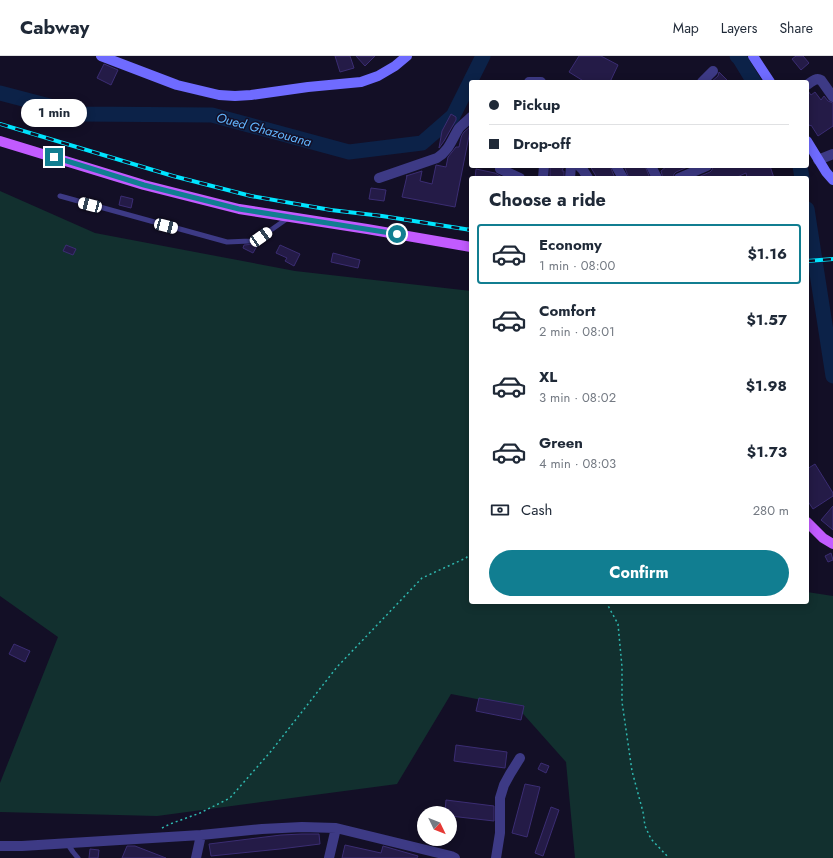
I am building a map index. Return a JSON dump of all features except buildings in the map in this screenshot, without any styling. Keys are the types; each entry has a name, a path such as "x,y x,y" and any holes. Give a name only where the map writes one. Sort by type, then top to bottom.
{"main road":[{"path":"101,56 177,85 218,95 235,96 361,82 378,76 395,66 407,56"},
{"path":"753,56 769,80"},
{"path":"0,141 103,173 239,209 469,247"},
{"path":"809,144 826,172 833,180"},
{"path":"809,524 823,538 833,544"}],"street":[{"path":"704,80 713,71"},
{"path":"809,84 820,78 833,97"},
{"path":"379,178 437,158 446,150 458,129 469,120"},
{"path":"818,160 833,154"},
{"path":"500,168 516,176"},
{"path":"684,176 702,168"},
{"path":"496,858 500,833 500,798 507,779 520,758"},
{"path":"0,846 22,846 201,835 296,827 336,828 454,858"},
{"path":"329,858 336,828"},
{"path":"196,858 201,835"}],"lane":[{"path":"60,196 227,242 250,241 261,237 289,217"},
{"path":"67,843 78,858"}],"path":[{"path":"159,829 200,813 230,798 272,750 337,667 422,578 466,558 469,555"},
{"path":"607,604 618,624 622,667 622,702 632,771 643,812 645,826 651,839 669,858"}],"green space":[{"path":"0,191 95,233 295,271 469,291 469,604 809,604 809,592 833,596 833,858 575,858 566,762 517,707 451,694 397,784 157,816 0,812 0,783 58,637 0,596"}],"waterway":[{"name":"Oued Ghazouana","path":"471,80 483,56"},
{"name":"Oued Ghazouana","path":"737,56 753,80"},
{"name":"Oued Ghazouana","path":"0,93 80,114 212,115 349,152 422,143 453,116 469,84"},
{"name":"Oued Ghazouana","path":"800,168 802,176"},
{"name":"Oued Ghazouana","path":"809,222 833,376"}],"railway":[{"path":"0,124 173,176 251,196 331,210 382,216 469,230"},
{"path":"809,261 833,259"}],"route":[{"path":"54,157 144,185 239,209 397,234"}]}
